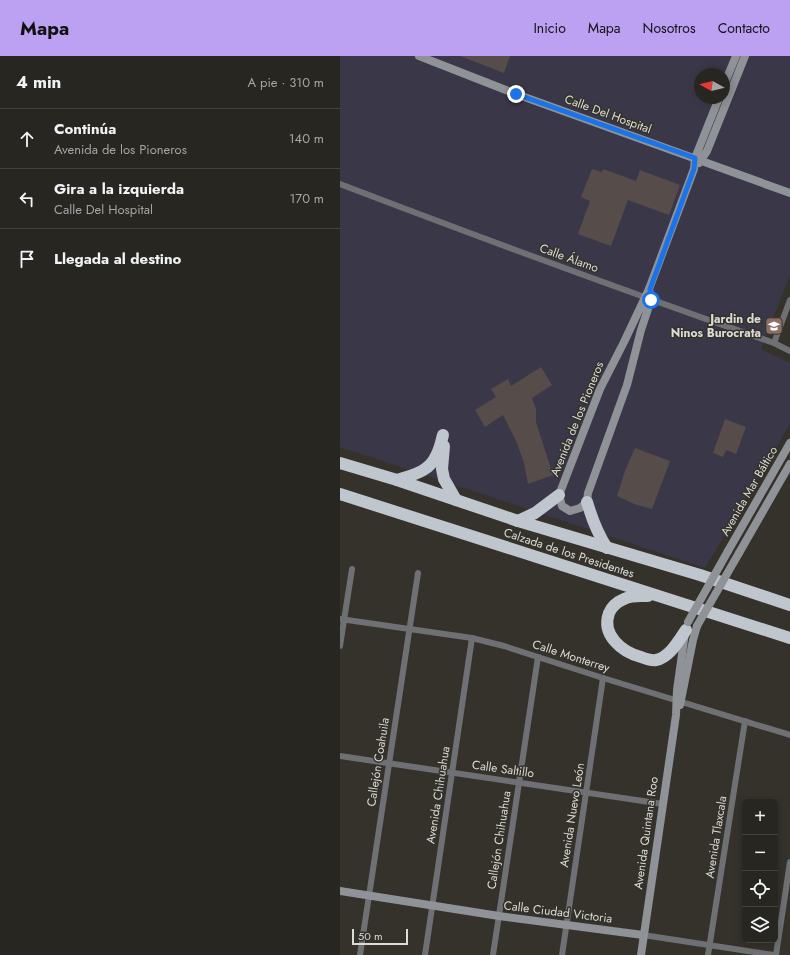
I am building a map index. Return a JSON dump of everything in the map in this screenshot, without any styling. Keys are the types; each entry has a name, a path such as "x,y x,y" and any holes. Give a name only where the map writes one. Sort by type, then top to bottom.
{"highway":[{"path":"397,480 421,472 433,462 443,435 444,444 442,469 444,479 456,500"},
{"name":"Calzada de los Presidentes","path":"340,463 397,480 518,521 700,575 790,605"},
{"name":"Calzada de los Presidentes","path":"340,494 790,638"},
{"path":"518,521 535,513 559,495"},
{"path":"587,502 599,536 607,548"},
{"path":"657,596 634,596 625,598 616,603 610,609 607,618 609,635 624,649 637,656 649,660 657,660 669,652 690,626"}],"street":[{"name":"Calle Del Hospital","path":"419,56 516,94 790,193"},
{"path":"698,159 707,151 741,57"},
{"path":"730,75 741,57"},
{"path":"559,495 562,506 570,511 580,508 587,502 588,493 627,385 650,289 717,104"},
{"name":"Calle Álamo","path":"340,184 648,299 774,343 790,351"},
{"name":"Avenida de los Pioneros","path":"559,495 600,389 648,299"},
{"path":"774,343 790,300"},
{"path":"624,342 631,342 636,347"},
{"name":"Avenida Mar Báltico","path":"690,626 728,551 790,443"},
{"name":"Avenida Mar Báltico","path":"690,626 739,553 790,464"},
{"path":"340,646 342,620 352,569"},
{"name":"Callejón Coahuila","path":"360,955 418,572"},
{"name":"Calle Monterrey","path":"342,620 472,638 504,646 790,735"},
{"name":"Avenida Quintana Roo","path":"679,701 690,626"},
{"name":"Avenida Quintana Roo","path":"641,955 676,715 693,640 690,626"},
{"name":"Avenida Chihuahua","path":"425,955 472,638"},
{"name":"Callejón Chihuahua","path":"493,955 538,657"},
{"name":"Avenida Nuevo León","path":"562,955 604,678"},
{"name":"Avenida Tlaxcala","path":"708,955 745,722"},
{"name":"Calle Saltillo","path":"340,756 663,804"},
{"path":"775,955 790,862"},
{"name":"Calle Ciudad Victoria","path":"340,891 499,916 644,935 775,955"}],"shaded area":[{"path":"340,56 790,56 790,275 761,349 790,363 790,424 705,568 340,447"}],"building":[{"path":"460,56 510,56 504,73"},
{"path":"592,169 602,172 603,169 636,181 640,170 680,185 669,215 628,200 611,246 578,234 590,201 581,197"},
{"path":"541,367 552,385 532,398 536,409 536,422 553,475 528,484 524,463 517,443 503,415 485,427 475,410 496,397 491,389 508,379 511,386"},
{"path":"725,419 746,427 736,454 726,450 723,457 713,453"},
{"path":"635,448 670,461 652,509 634,504 617,496 625,471"}],"place":[{"name":"Jardin de Ninos Burocrata","path":"774,326"}],"route":[{"path":"516,94 695,158 694,169 650,289 651,300"}]}
